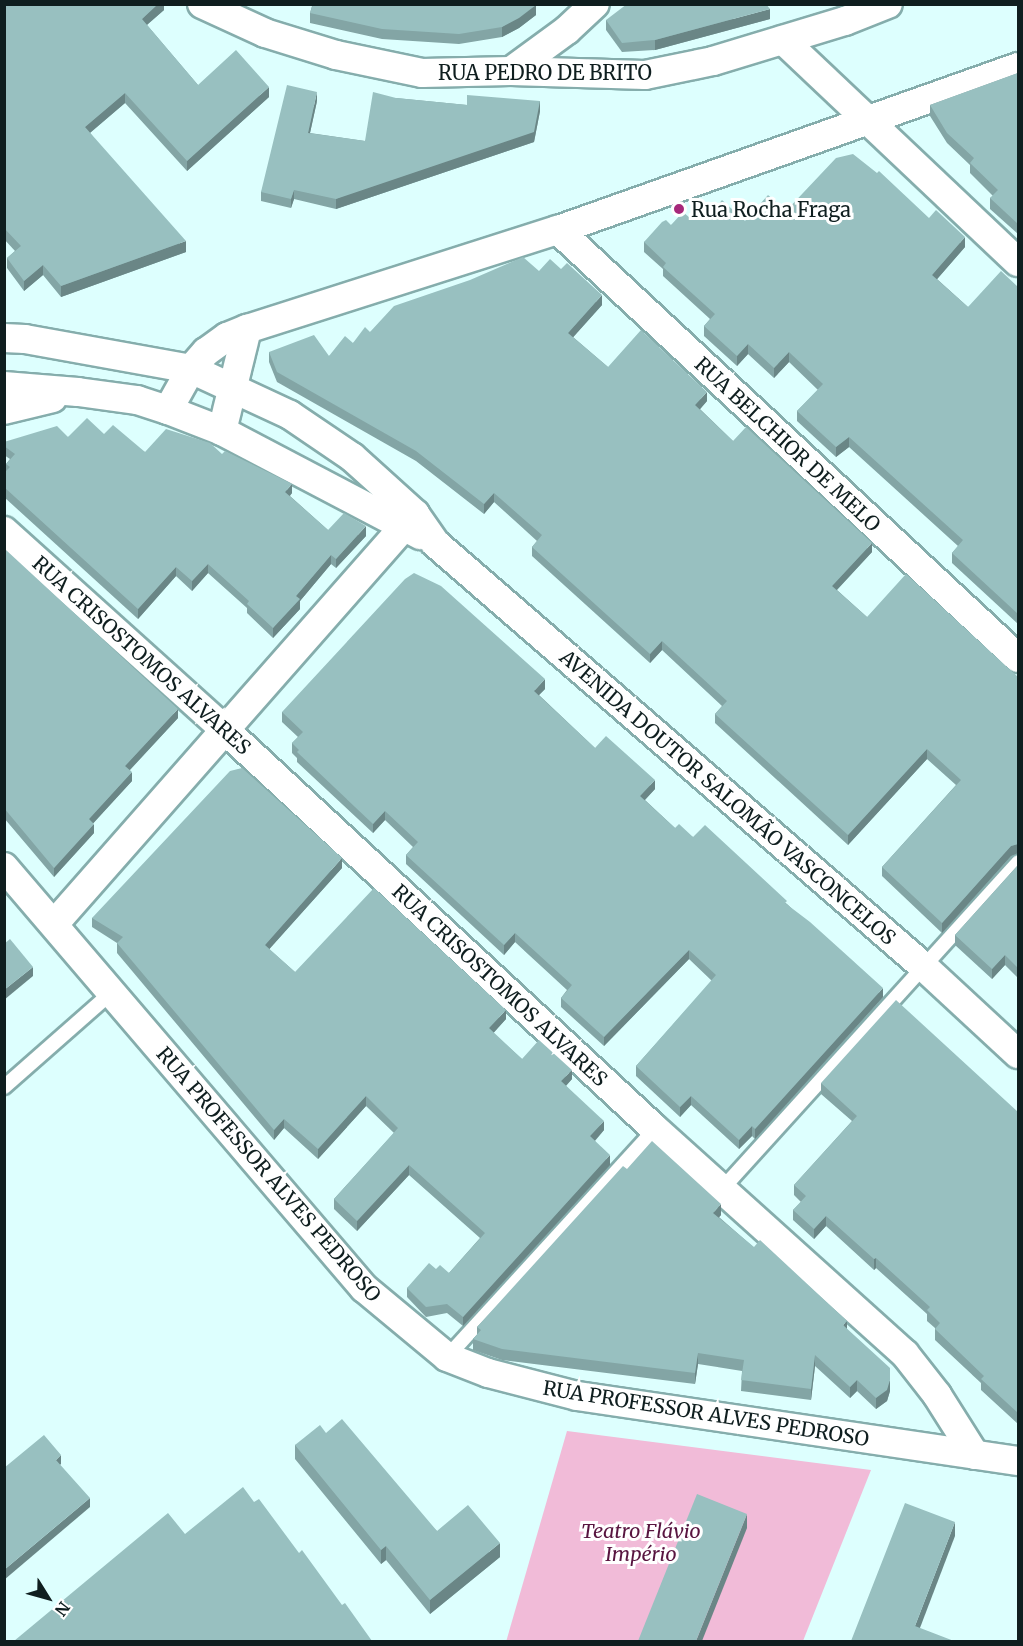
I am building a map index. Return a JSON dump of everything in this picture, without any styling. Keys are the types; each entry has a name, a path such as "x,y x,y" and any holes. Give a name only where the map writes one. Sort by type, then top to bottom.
{"street":[{"name":"RUA PEDRO DE BRITO","path":"202,4 265,33 336,56 422,73 511,71 645,75 713,61 888,4"},
{"path":"511,71 567,30 595,4"},
{"path":"783,40 1018,262"},
{"path":"168,410 191,369 227,337 558,230 1018,67"},
{"name":"RUA BELCHIOR DE MELO","path":"558,230 1018,658"},
{"path":"222,431 247,329"},
{"name":"AVENIDA DOUTOR SALOMÃO VASCONCELOS","path":"4,338 25,339 191,369 290,415 352,457 409,521 924,967 1018,1054"},
{"name":"AVENIDA DOUTOR SALOMÃO VASCONCELOS","path":"4,387 78,392 138,400 222,431 409,521"},
{"path":"4,410 78,392"},
{"path":"55,923 409,521"},
{"name":"RUA CRISOSTOMOS ALVARES","path":"4,531 225,730 655,1129 905,1354 937,1395 975,1455"},
{"name":"RUA PROFESSOR ALVES PEDROSO","path":"4,867 55,923 364,1288 447,1357 488,1373 577,1396 1018,1461"}],"lane":[{"path":"722,1189 1018,862"},
{"path":"4,1087 112,992"},
{"path":"447,1357 655,1129"}],"green space":[{"name":"Teatro Flávio Império","path":"567,1431 871,1470 803,1641 506,1642"}],"building":[{"path":"4,4 158,4 142,19 198,85 236,50 269,87 187,161 125,93 85,127 186,241 61,286 43,265 24,281 7,258 21,246 4,228"},
{"path":"313,4 536,5 502,27 459,34 382,29 310,13"},
{"path":"627,4 766,4 770,9 655,40 622,43 606,20"},
{"path":"1018,73 1018,224 990,198 998,190 970,163 974,158 947,133 930,105"},
{"path":"287,85 317,92 308,133 365,141 373,92 396,98 467,105 467,95 540,101 534,132 336,199 294,190 291,199 261,192"},
{"path":"853,154 877,173 879,171 929,218 936,210 965,237 932,275 968,307 1001,271 1018,287 1018,614 952,553 963,540 849,437 836,447 797,411 823,384 789,352 774,368 748,344 737,356 704,326 715,314 663,267 666,263 644,242 662,222 666,220 671,225 683,212 690,218 700,208 706,213 709,210 711,213 722,200 745,221 768,195 786,211 836,158"},
{"path":"523,257 539,271 550,259 561,269 567,263 602,295 568,333 608,367 641,330 707,392 695,405 733,441 746,427 872,543 832,586 867,617 906,574 1018,677 1018,844 1011,846 942,923 882,867 961,780 927,749 848,835 715,714 727,701 662,641 650,654 532,547 542,535 494,493 484,504 416,451 277,372 269,352 314,335 329,356 345,336 353,343 365,327 370,332 394,306 470,280"},
{"path":"87,418 104,434 113,425 145,452 166,429 210,443 222,454 225,451 292,484 285,492 328,530 344,513 366,526 336,559 331,555 296,596 300,599 273,628 247,604 249,601 208,564 192,581 176,567 138,609 4,487 4,473 10,467 6,464 15,454 4,446 4,442 57,426 68,437"},
{"path":"6,550 178,709 125,766 132,772 89,819 94,824 54,868 4,808 4,552"},
{"path":"414,573 441,586 545,679 534,691 595,748 606,736 655,780 640,796 675,828 679,824 693,837 705,825 787,901 785,903 810,922 883,988 755,1129 752,1126 739,1140 691,1096 680,1107 636,1066 716,975 689,950 604,1037 561,998 572,985 515,933 504,945 406,855 418,842 385,811 373,824 297,752 299,750 292,743 303,732 282,712 405,579"},
{"path":"242,768 342,858 265,945 295,972 374,888 506,1010 489,1028 522,1059 539,1040 572,1070 561,1081 604,1121 590,1136 610,1155 463,1317 447,1304 426,1307 407,1288 429,1263 436,1269 440,1265 449,1273 485,1233 409,1165 357,1221 334,1199 398,1128 366,1096 318,1149 284,1119 274,1130 117,943 123,937 92,918 230,771"},
{"path":"1018,865 1018,968 1005,955 992,969 955,935"},
{"path":"10,939 33,967 4,990 4,944"},
{"path":"896,1000 1018,1112 1018,1413 981,1379 984,1376 935,1329 940,1323 927,1310 930,1307 876,1258 874,1259 826,1216 814,1229 793,1210 806,1196 794,1185 857,1116 821,1083"},
{"path":"652,1141 721,1204 713,1213 754,1247 760,1240 847,1321 843,1325 890,1368 887,1390 876,1398 857,1380 850,1387 815,1355 811,1389 741,1380 744,1360 698,1353 695,1373 502,1349 473,1339 481,1330 477,1327 623,1166 627,1169"},
{"path":"342,1419 437,1531 468,1505 500,1543 430,1600 386,1546 381,1550 295,1445 320,1425 326,1433"},
{"path":"44,1435 61,1455 56,1460 90,1498 4,1570 4,1468"},
{"path":"243,1487 254,1502 259,1499 299,1553 302,1550 342,1605 345,1603 372,1641 14,1641 168,1513 185,1534"},
{"path":"697,1494 747,1514 696,1641 638,1641"},
{"path":"905,1503 955,1522 915,1626 954,1641 851,1641"}],"place":[{"name":"Rua Rocha Fraga","path":"679,209"}]}
